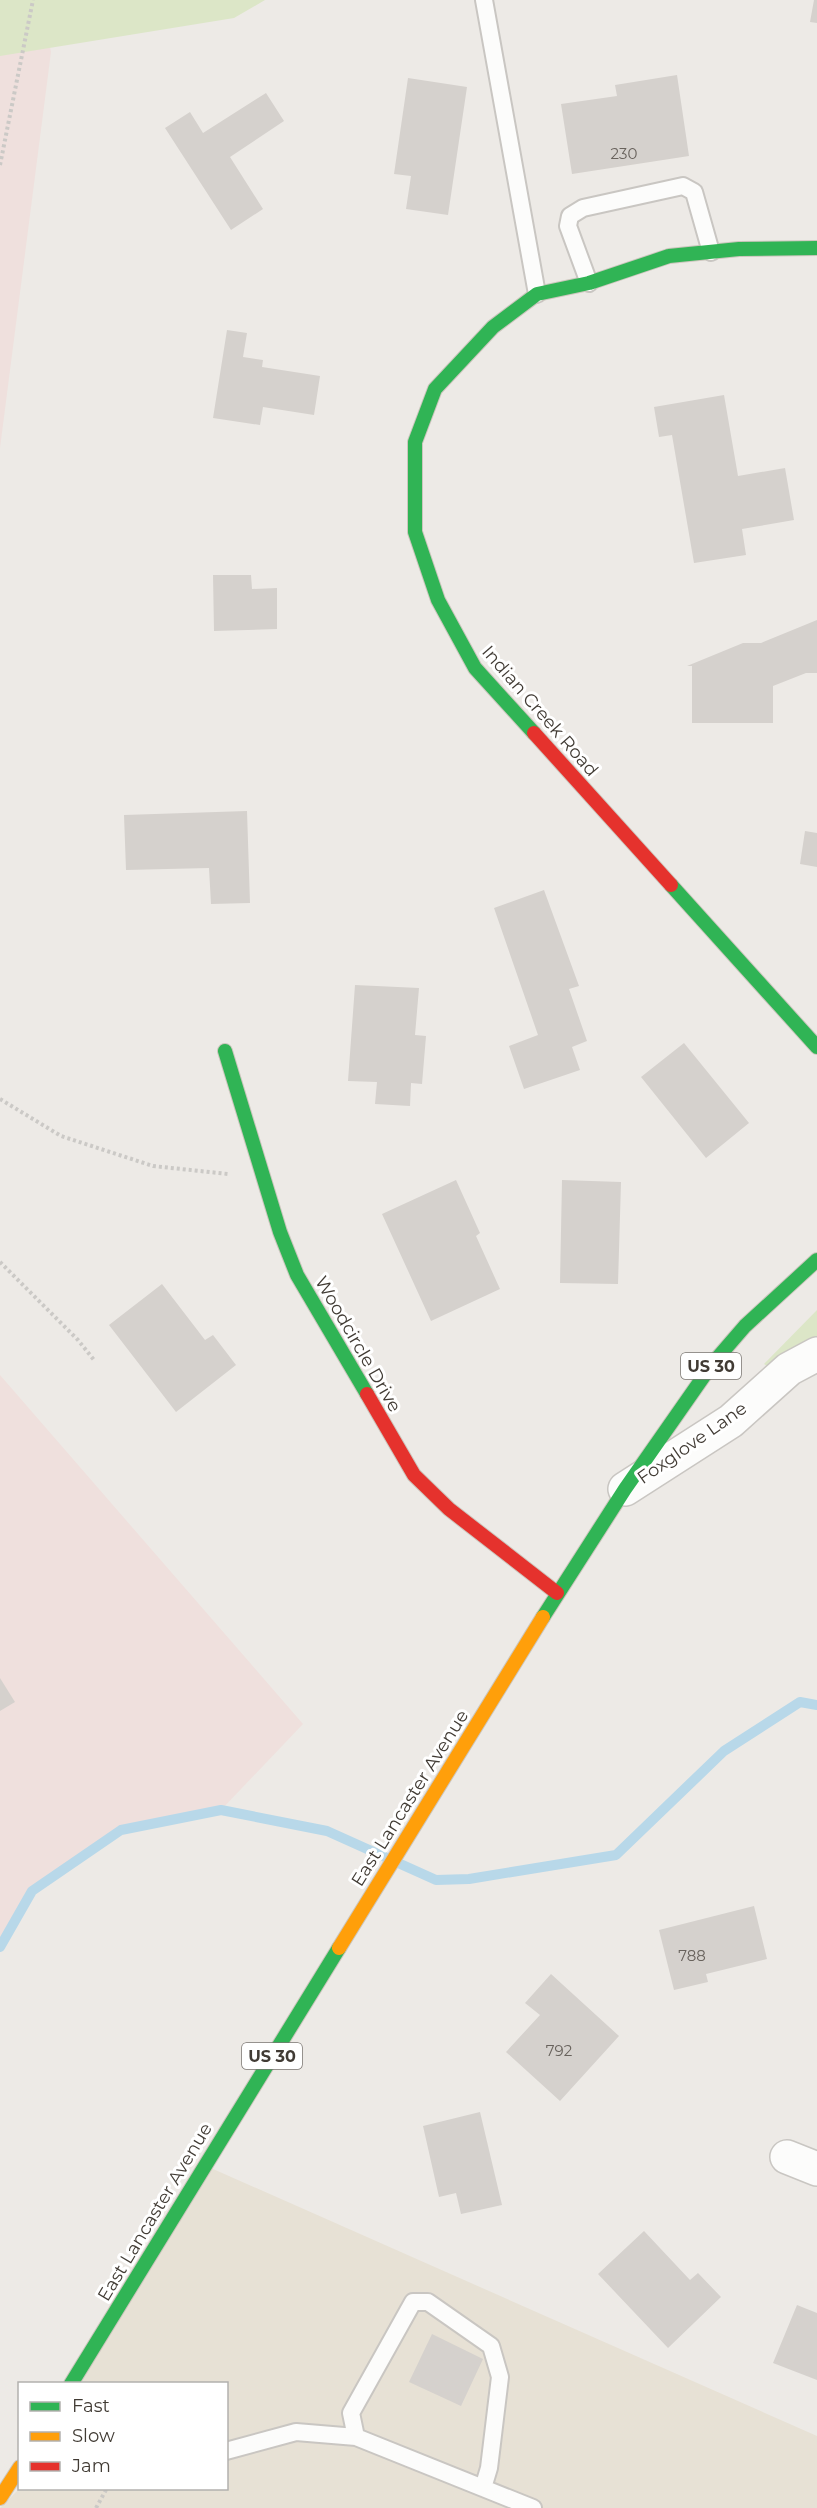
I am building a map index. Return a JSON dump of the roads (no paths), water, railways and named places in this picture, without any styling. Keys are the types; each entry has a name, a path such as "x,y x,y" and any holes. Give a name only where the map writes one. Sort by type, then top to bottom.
{"main road":[{"name":"Indian Creek Road","path":"817,248 669,256 589,283 537,294 493,327 435,389 415,442 415,532 438,600 475,668 817,1047"},
{"name":"Woodcircle Drive","path":"225,1051 280,1232 297,1275 414,1475 449,1509 557,1593"},
{"name":"East Lancaster Avenue","path":"72,2382 557,1593 625,1489 712,1363 745,1326 817,1260"},
{"path":"0,2498 18,2470"}],"street":[{"name":"Foxglove Lane","path":"625,1489 730,1421 789,1369 817,1354"},
{"path":"787,2157 817,2169"}],"lane":[{"path":"484,0 537,294"},
{"path":"589,283 568,225 570,216 584,208 683,186 694,192 711,252"},
{"path":"356,2437 351,2413 413,2302 428,2302 492,2346 500,2377 489,2468 483,2488"},
{"path":"228,2450 296,2432 356,2437 533,2508"}],"waterway":[{"path":"0,1947 32,1891 121,1830 221,1810 327,1831 436,1880 469,1879 616,1855 724,1751 800,1702 817,1705"}]}
